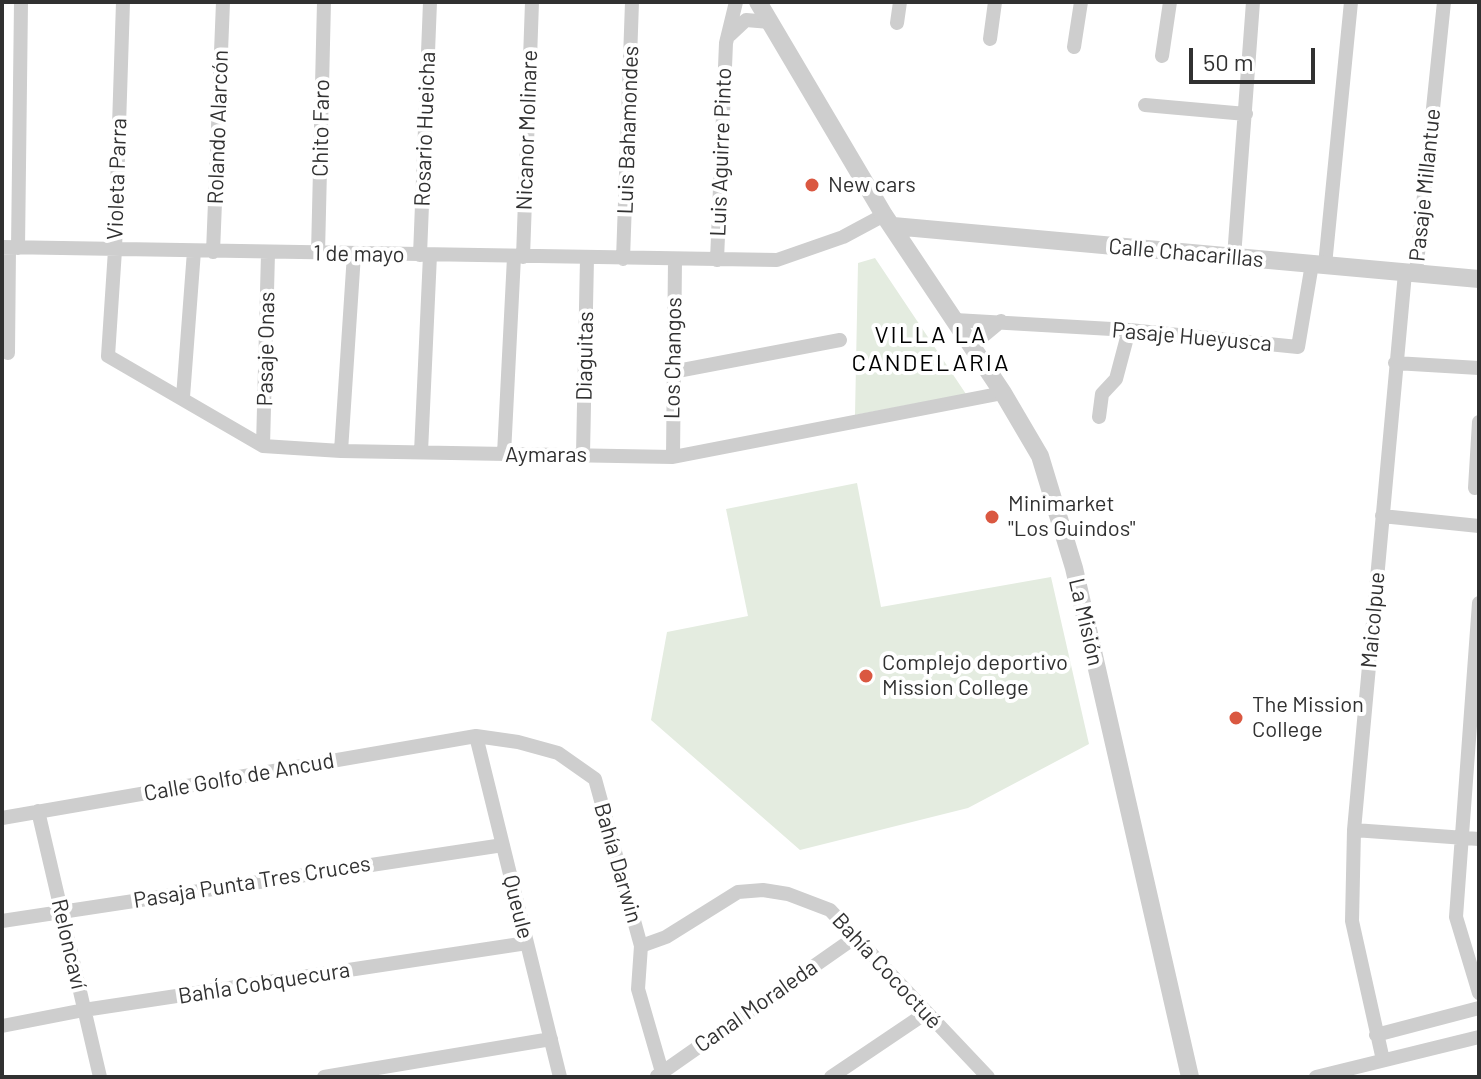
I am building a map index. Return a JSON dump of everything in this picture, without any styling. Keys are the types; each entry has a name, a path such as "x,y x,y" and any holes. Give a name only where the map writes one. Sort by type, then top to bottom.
{"street":[{"path":"8,353 21,2"},
{"name":"Violeta Parra","path":"108,356 115,250 123,2"},
{"name":"Rolando Alarcón","path":"213,252 223,2"},
{"name":"Chito Faro","path":"318,253 324,2"},
{"name":"Rosario Hueicha","path":"421,452 430,2"},
{"name":"Nicanor Molinare","path":"504,454 532,2"},
{"name":"Luis Bahamondes","path":"623,259 632,2"},
{"name":"Luis Aguirre Pinto","path":"717,260 726,43 736,2"},
{"name":"La Misión","path":"758,2 888,220 1003,393 1040,456 1074,568 1190,1077"},
{"path":"897,23 900,2"},
{"path":"990,39 995,2"},
{"path":"1074,47 1081,2"},
{"path":"1162,56 1170,2"},
{"path":"1234,257 1253,2"},
{"path":"1318,265 1351,2"},
{"name":"Pasaje Millantue","path":"1410,273 1444,2"},
{"name":"Luis Aguirre Pinto","path":"726,43 735,26 746,20 770,22"},
{"path":"1145,105 1246,114"},
{"name":"1 de mayo","path":"10,248 777,260 888,220"},
{"name":"Calle Chacarillas","path":"888,220 1234,257 1479,279"},
{"path":"183,397 194,251"},
{"name":"Pasaje Onas","path":"263,446 268,253"},
{"path":"341,451 354,254"},
{"name":"Diaguitas","path":"583,454 587,258"},
{"name":"Los Changos","path":"673,457 675,260"},
{"name":"Pasaje Hueyusca","path":"955,320 1129,330 1298,347 1318,265"},
{"name":"Maicolpue","path":"1383,1060 1352,921 1354,830 1395,363 1410,273"},
{"path":"971,346 1001,321"},
{"path":"1099,417 1102,394 1116,379 1129,330"},
{"path":"672,372 840,340"},
{"name":"Aymaras","path":"108,356 263,446 341,451 673,457 1003,393"},
{"path":"1395,363 1479,368"},
{"path":"1475,488 1479,422"},
{"path":"1382,516 1479,526"},
{"path":"1479,603 1474,729 1460,838 1456,917 1479,993"},
{"name":"Calle Golfo de Ancud","path":"2,818 476,736"},
{"name":"Queule","path":"476,736 560,1077"},
{"name":"Bahía Darwin","path":"476,736 518,742 558,753 595,779 641,946 638,989 659,1074"},
{"name":"Reloncaví","path":"38,811 100,1077"},
{"path":"1354,830 1479,839"},
{"name":"Pasaja Punta Tres Cruces","path":"2,921 503,845"},
{"name":"Bahía Cococtué","path":"641,946 666,937 738,892 763,890 788,894 830,910 988,1077"},
{"name":"Canal Moraleda","path":"659,1074 857,936"},
{"name":"BahÍa Cobquecura","path":"2,1026 84,1010 527,943"},
{"path":"1376,1035 1479,1008"},
{"path":"831,1077 926,1013"},
{"path":"1316,1077 1479,1037"},
{"path":"324,1077 551,1039"}],"shaded area":[{"path":"875,258 966,394 855,415 858,263"},
{"name":"Complejo deportivo Mission College","path":"857,483 881,607 1051,577 1089,744 968,808 800,850 651,720 667,632 748,616 726,509"}],"place":[{"name":"New cars","path":"812,185"},
{"name":"Minimarket \"Los Guindos\"","path":"992,517"},
{"name":"Complejo deportivo Mission College","path":"866,676"},
{"name":"The Mission College","path":"1236,718"}],"district":[{"name":"VILLA LA CANDELARIA","path":"931,349"}]}
